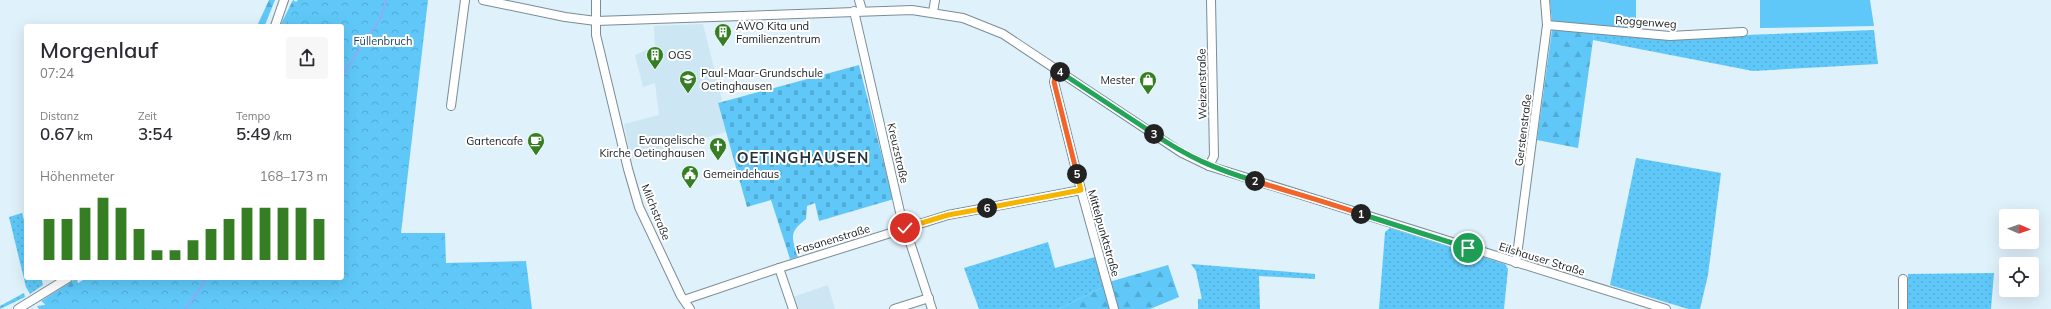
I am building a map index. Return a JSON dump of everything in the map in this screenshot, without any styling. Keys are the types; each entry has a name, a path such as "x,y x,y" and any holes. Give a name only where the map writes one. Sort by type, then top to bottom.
{"street":[{"path":"276,24 284,0"},
{"path":"280,14 290,0"},
{"path":"451,106 465,0"},
{"name":"Eilshauser Straße","path":"484,0 565,17 596,21 858,10 912,10 933,12 963,18 985,25 1021,45 1182,153 1209,166 1666,309"},
{"name":"Milchstraße","path":"596,0 596,35 620,139 639,207 684,300 690,309"},
{"name":"Kreuzstraße","path":"860,0 858,10 905,228 932,309"},
{"path":"933,12 935,0"},
{"name":"Weizenstraße","path":"1209,166 1214,156 1211,0"},
{"name":"Gerstenstraße","path":"1516,263 1547,25 1545,0"},
{"name":"Roggenweg","path":"1547,25 1670,36 1743,32"},
{"name":"Mittelpunktstraße","path":"1057,70 1054,82 1081,190 1114,309"},
{"name":"Fasanenstraße","path":"684,300 779,268 948,215 1081,190"},
{"path":"779,268 793,309"},
{"path":"1903,279 1903,309"},
{"path":"18,309 65,280"},
{"path":"894,309 929,298"}],"shaded area":[{"name":"Paul-Maar-Grundschule Oetinghausen","path":"703,24 722,100 718,104 726,132 631,158 624,124 659,115 655,83 643,87 635,55 655,46 654,26"},
{"path":"828,285 835,309 797,309 793,297"}],"green space":[{"path":"269,0 275,0 265,24 258,24"},
{"path":"293,0 296,2 298,0 298,24 281,24"},
{"name":"Füllenbruch","path":"298,0 428,0 401,233 445,233 446,263 526,261 532,309 39,309 37,306 44,305 83,280 344,280 344,24 286,24"},
{"path":"1550,0 1636,0 1636,29 1552,22"},
{"path":"1760,0 1870,0 1874,26 1760,28"},
{"path":"1552,30 1594,33 1578,148 1537,140"},
{"path":"1874,30 1878,64 1753,71 1593,40 1594,33 1745,35"},
{"path":"859,65 894,199 819,221 815,203 807,206 806,219 796,228 793,236 798,257 790,259 771,200 747,207 718,103"},
{"path":"1636,158 1721,173 1708,275 1700,309 1688,309 1610,285"},
{"path":"22,213 24,220 24,279 9,217"},
{"path":"1390,228 1505,264 1508,269 1504,309 1379,309 1385,232"},
{"path":"1048,242 1055,268 1095,257 1103,287 1059,309 979,309 964,268"},
{"path":"1191,264 1315,274 1315,279 1259,276 1260,309 1198,309 1198,299 1202,299 1196,271"},
{"path":"1168,265 1179,297 1150,309 1117,309 1109,282"},
{"path":"1994,273 1991,309 1907,309 1908,274"},
{"path":"24,280 42,280 43,285 30,294"},
{"path":"74,280 77,280 78,284 51,309 41,301"},
{"path":"1103,287 1110,309 1059,309"},
{"path":"24,293 25,297 0,309 0,306"}],"waterway":[{"path":"344,73 381,18 386,0"},
{"path":"186,309 206,280"}],"place":[{"name":"AWO Kita und Familienzentrum","path":"723,47"},
{"name":"OGS","path":"655,70"},
{"name":"Paul-Maar-Grundschule Oetinghausen","path":"688,94"},
{"name":"Mester","path":"1148,95"},
{"name":"Gartencafe","path":"536,156"},
{"name":"Evangelische Kirche Oetinghausen","path":"718,161"},
{"name":"Gemeindehaus","path":"690,189"}],"district":[{"name":"OETINGHAUSEN","path":"803,157"}],"route":[{"path":"905,228 948,215 1081,190 1054,82 1057,70 1182,153 1209,166 1328,204 1347,208 1358,213 1468,248"}]}
